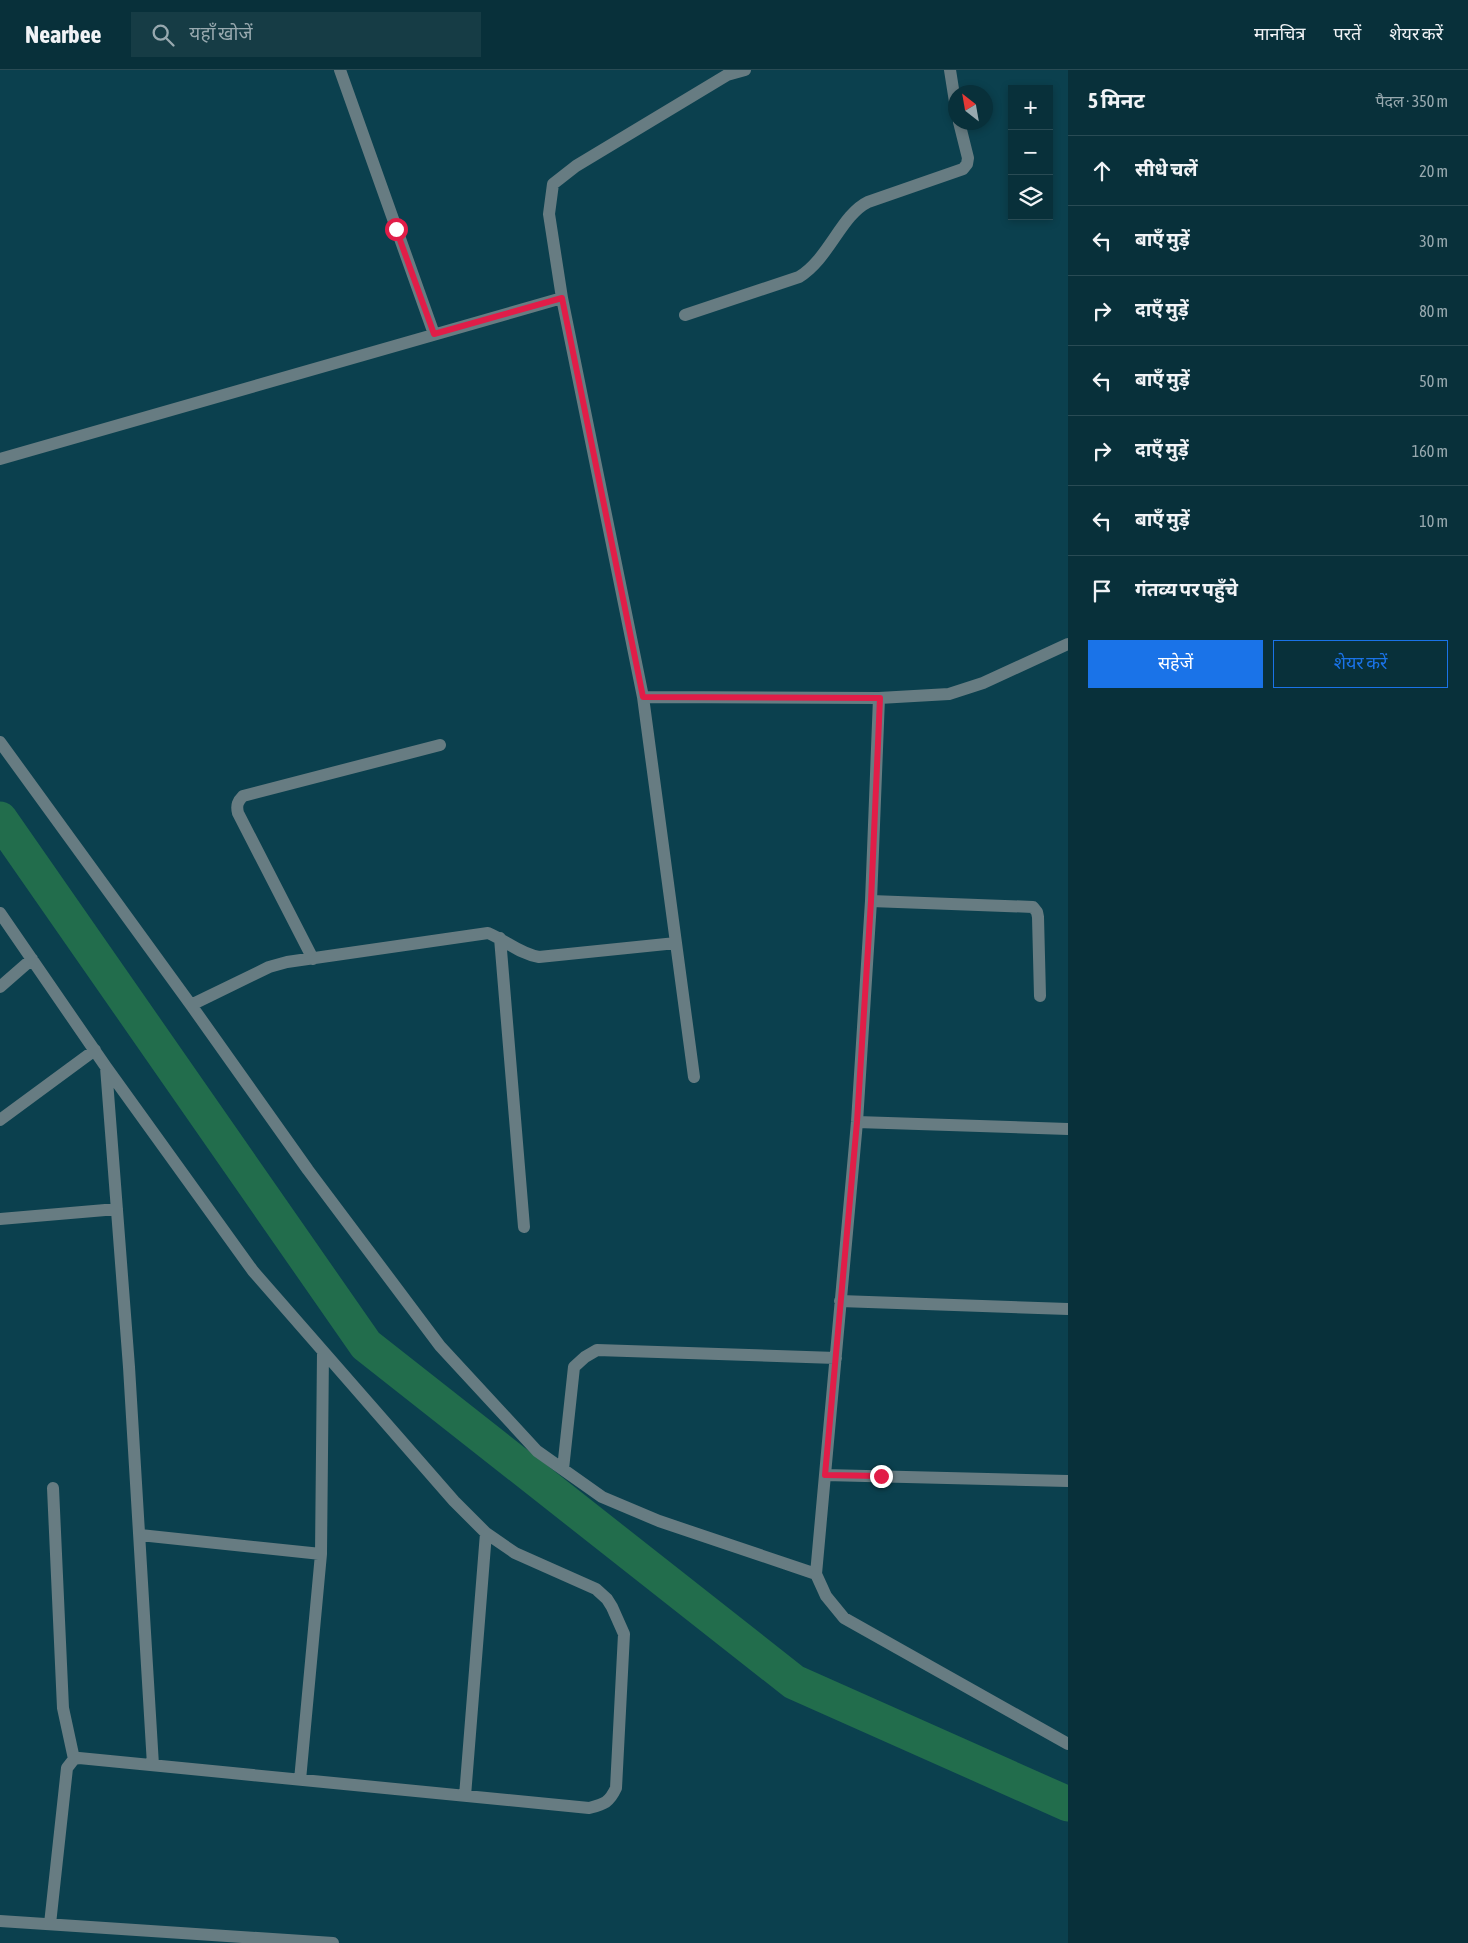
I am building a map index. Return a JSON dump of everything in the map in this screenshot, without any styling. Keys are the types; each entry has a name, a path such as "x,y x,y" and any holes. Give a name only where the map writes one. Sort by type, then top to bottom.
{"street":[{"path":"340,70 434,334"},
{"path":"694,1078 643,697 562,298 549,214 553,184 576,166 726,73 745,70"},
{"path":"950,70 952,85"},
{"path":"685,315 799,277 810,270 821,258 857,208 868,202 963,169 967,164 968,158 961,130"},
{"path":"0,459 562,298"},
{"path":"643,697 880,698 949,694 983,683 1068,644"},
{"path":"880,698 871,901 857,1122 816,1574 826,1596 844,1618 1068,1744"},
{"path":"0,742 192,1005 308,1170 440,1346 537,1451 602,1497 659,1521 816,1574"},
{"path":"314,958 238,813 238,801 243,796 440,745"},
{"path":"871,901 1033,907 1038,917 1040,996"},
{"path":"0,913 106,1067 253,1271 323,1352 454,1502 486,1533 515,1553 596,1589 607,1599 612,1607 624,1634 616,1788 611,1800 602,1805 589,1808 153,1765 74,1759"},
{"path":"192,1005 269,967 314,958 488,933 529,955 539,957 676,943"},
{"path":"500,938 524,1226"},
{"path":"0,987 32,959"},
{"path":"0,1120 95,1050"},
{"path":"106,1067 140,1535 153,1765"},
{"path":"857,1122 1068,1128"},
{"path":"0,1219 117,1209"},
{"path":"840,1301 1068,1309"},
{"path":"563,1469 574,1367 585,1357 598,1350 836,1358"},
{"path":"300,1780 321,1554 323,1352"},
{"path":"825,1475 1068,1481"},
{"path":"50,1924 68,1768 74,1759 63,1708 53,1488"},
{"path":"465,1796 486,1533"},
{"path":"140,1535 321,1554"},
{"path":"0,1920 333,1943"}],"waterway":[{"path":"0,819 366,1345 794,1682 1068,1804"}],"route":[{"path":"396,229 434,334 562,298 643,697 880,698 871,901 857,1122 825,1475 881,1476"}]}
